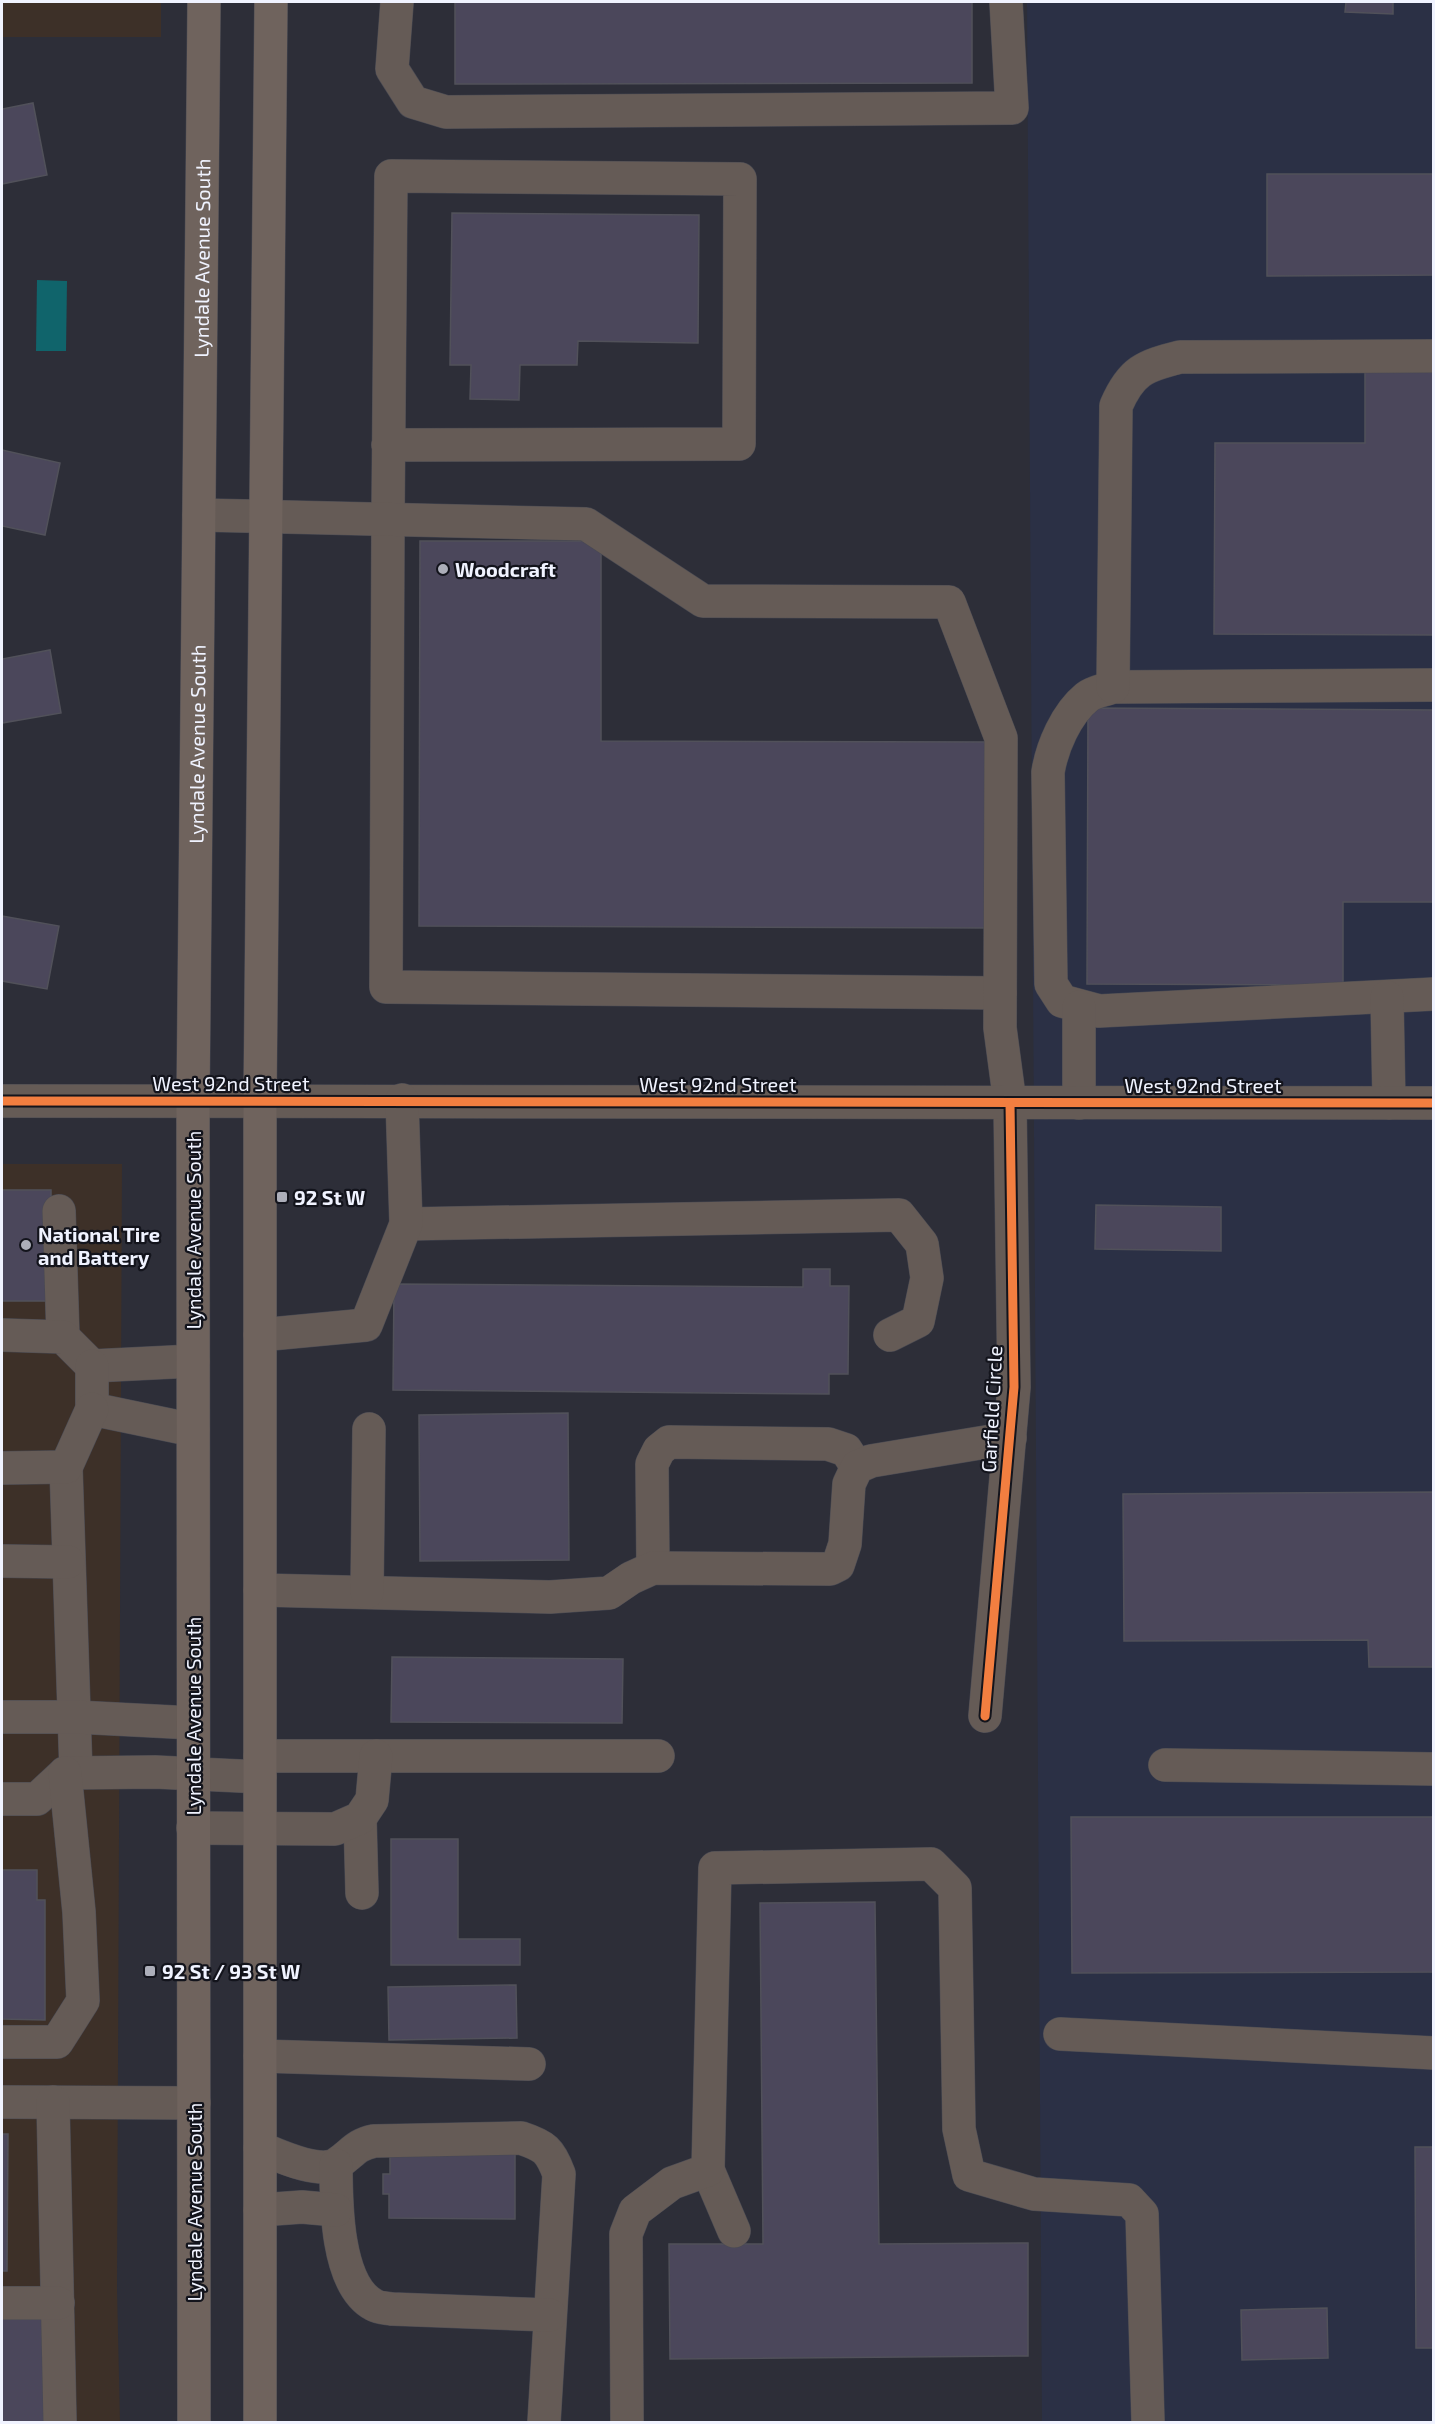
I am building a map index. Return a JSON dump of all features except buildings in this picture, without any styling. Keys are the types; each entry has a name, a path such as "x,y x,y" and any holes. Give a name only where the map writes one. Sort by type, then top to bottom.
{"main road":[{"name":"Lyndale Avenue South","path":"194,2422 193,1102 204,2"},
{"path":"260,2422 260,1100 271,2"}],"street":[{"path":"397,2 392,69 412,102 446,112 551,112 1012,108 1006,2"},
{"path":"388,445 739,444 740,179 391,176 388,445 386,987 1000,993"},
{"path":"1113,687 1116,406 1125,384 1151,364 1180,357 1434,356"},
{"path":"199,515 388,518"},
{"name":"Garfield Circle","path":"388,518 586,524 703,601 949,602 1001,738 1000,1028 1010,1103 1014,1387 985,1716"},
{"path":"1434,685 1113,687 1087,697 1072,716 1051,755 1048,772 1051,984 1062,1001 1099,1011 1434,994"},
{"path":"1388,997 1389,1103"},
{"path":"1079,1007 1080,1103"},
{"path":"260,1335 366,1325 406,1224 402,1100"},
{"name":"West 92nd Street","path":"2,1101 1434,1103"},
{"path":"59,1211 63,1337"},
{"path":"406,1224 899,1215 922,1244 927,1278 918,1321 890,1335"},
{"path":"2,1335 63,1337 92,1366 92,1409 66,1467 76,1717 70,1773 83,2001 57,2042 2,2042"},
{"path":"92,1366 193,1361"},
{"path":"92,1409 193,1430"},
{"path":"367,1592 369,1429"},
{"path":"260,1590 550,1597 609,1593 631,1578 653,1568 830,1569 838,1565 845,1544 849,1484 858,1467 871,1461 1010,1438"},
{"path":"653,1568 652,1464 659,1449 669,1442 828,1444 846,1450 858,1467"},
{"path":"2,1468 66,1467"},
{"path":"2,1561 68,1562"},
{"path":"2,1717 76,1717 193,1723"},
{"path":"193,1828 335,1829 360,1818 372,1800 376,1756"},
{"path":"2,1799 36,1799 70,1773 193,1773 376,1756 658,1756"},
{"path":"1165,1765 1434,1769"},
{"path":"360,1818 362,1893"},
{"path":"734,2231 708,2170 715,1868 931,1864 955,1888 958,2129 969,2175 1034,2194 1129,2200 1142,2214 1148,2422"},
{"path":"1060,2034 1434,2053"},
{"path":"260,2056 529,2064"},
{"path":"2,2102 194,2103"},
{"path":"53,2102 60,2422"},
{"path":"260,2148 292,2161 316,2166 336,2165 359,2144 374,2141 521,2138 537,2143 551,2153 559,2174 544,2422"},
{"path":"336,2165 336,2210 340,2244 358,2291 374,2305 392,2309 550,2315"},
{"path":"627,2422 626,2234 634,2211 672,2183 708,2170"},
{"path":"260,2210 302,2207 336,2210"},
{"path":"2,2303 58,2303"}],"shaded area":[{"path":"2,2 161,2 161,37 2,37"},
{"path":"1027,2 1433,2 1433,2422 1042,2422"},
{"path":"37,280 67,281 66,351 36,351"},
{"path":"2,1164 122,1164 117,2289 120,2422 2,2422"}],"cycle path":[{"path":"2,1101 1434,1103"},
{"path":"985,1716 1014,1387 1010,1103"}],"place":[{"name":"Woodcraft","path":"443,569"},
{"name":"92 St W","path":"282,1197"},
{"name":"National Tire and Battery","path":"26,1245"},
{"name":"92 St / 93 St W","path":"150,1971"}]}
